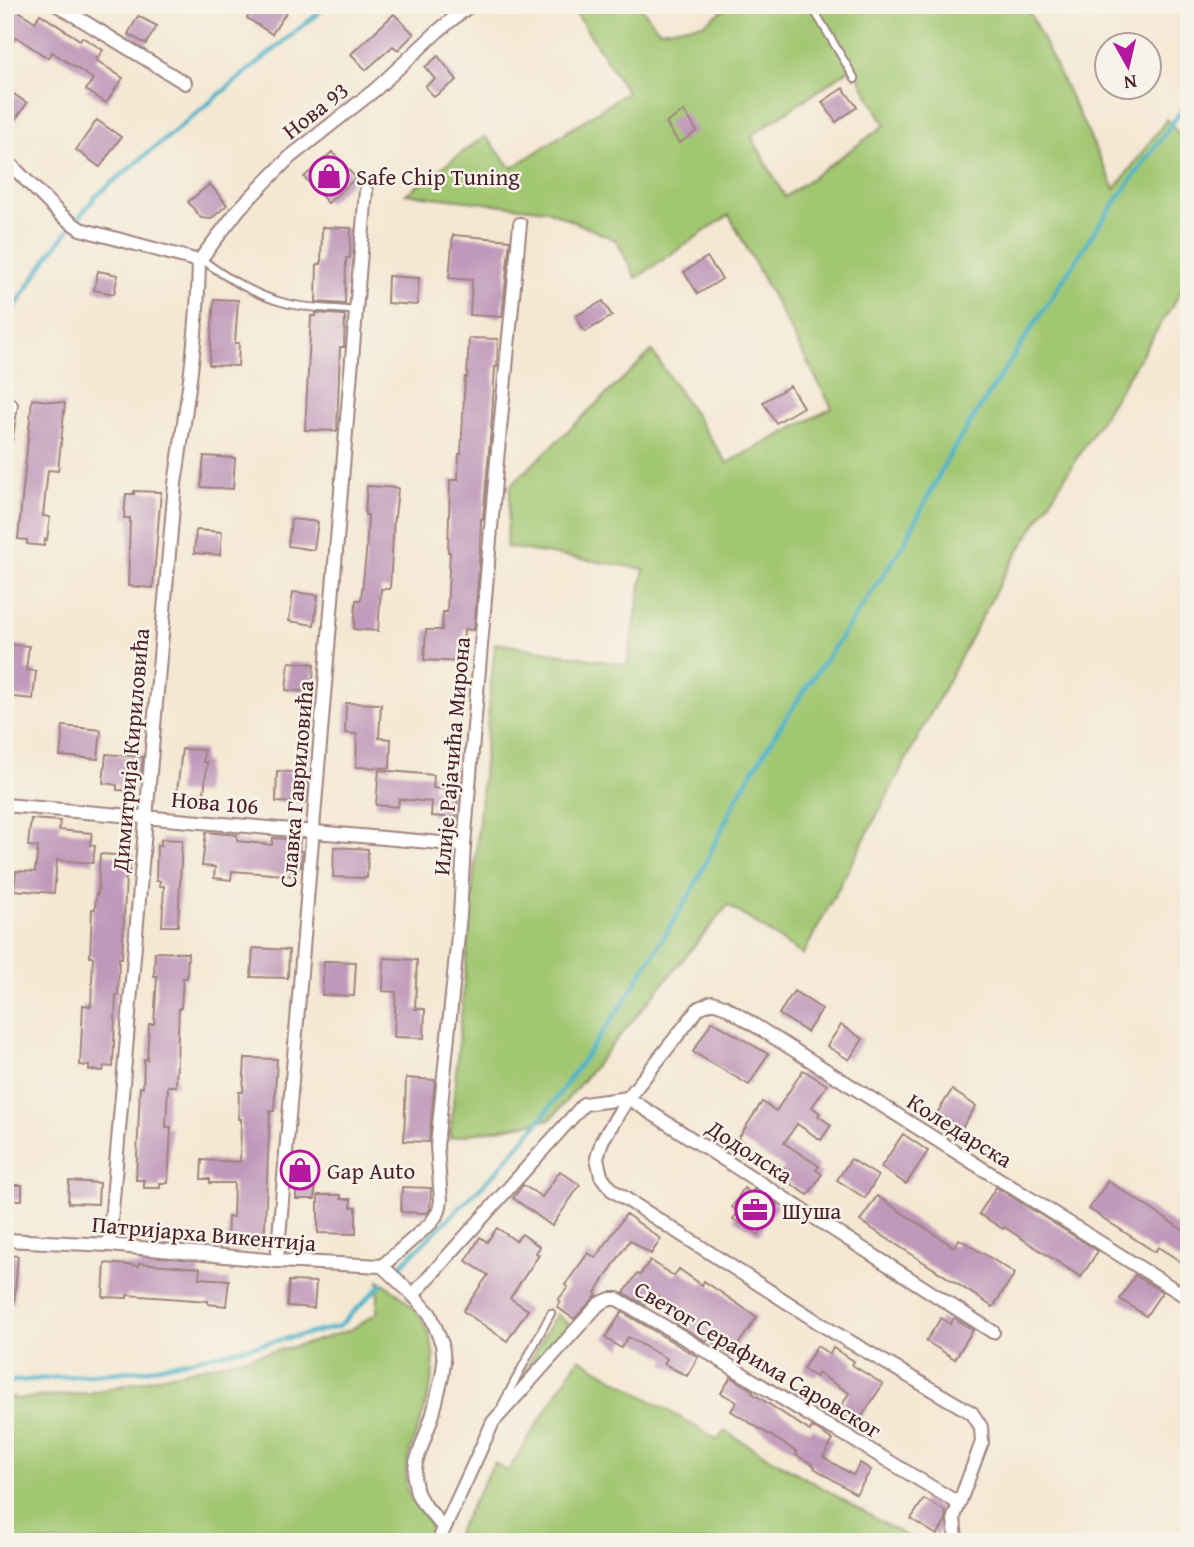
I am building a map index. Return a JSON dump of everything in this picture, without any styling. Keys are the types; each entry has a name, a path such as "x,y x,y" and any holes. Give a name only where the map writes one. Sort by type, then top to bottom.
{"street":[{"path":"57,5 185,82"},
{"name":"Нова 93","path":"199,261 239,209 290,157 376,89 470,5"},
{"path":"5,159 61,215 80,229 199,261"},
{"name":"Славка Гавриловића","path":"277,1261 366,191"},
{"name":"Илије Рајачића Мирона","path":"382,1266 432,1223 439,1211 437,1146 460,915 493,508 520,225"},
{"name":"Димитрија Кириловића","path":"109,1245 175,484 191,377 198,308 199,261"},
{"path":"5,441 11,405"},
{"name":"Нова 106","path":"5,805 464,845"},
{"name":"Коледарска","path":"628,1098 699,1007 712,1002 723,1006 1185,1296"},
{"path":"413,1295 584,1104 628,1098"},
{"path":"628,1098 602,1141 597,1158 601,1176 612,1190 835,1333 972,1413 981,1427 982,1442 954,1517 956,1542"},
{"name":"Додолска","path":"628,1098 993,1332"},
{"path":"584,1104 598,1108 606,1114 612,1125"},
{"name":"Патријарха Викентија","path":"5,1240 109,1245 277,1261 382,1266"},
{"path":"382,1266 430,1314 442,1344 444,1362 433,1413 416,1462 414,1478 422,1502 443,1527"},
{"name":"Светог Серафима Саровског","path":"438,1542 493,1422 599,1304 610,1299 617,1300 686,1339 958,1503"}],"lane":[{"path":"811,5 855,79"},
{"path":"199,261 203,260 226,278 274,300 357,311"},
{"path":"493,1422 551,1313"}],"green space":[{"path":"587,5 639,5 659,30 703,24 735,5 1026,5 1115,189 1167,119 1189,147 1189,279 1005,573 803,955 728,905 551,1119 450,1138 495,643 627,665 644,569 506,547 511,485 652,351 727,463 832,408 729,215 636,278 616,240 547,210 406,194 485,136 512,168 627,92 576,13","holes":["853,67 885,125 785,197 751,136"]},
{"path":"379,1280 415,1310 425,1325 431,1342 432,1379 406,1469 408,1491 430,1526 431,1533 427,1542 5,1542 5,1394 16,1399 90,1393 305,1344 350,1330 377,1313"},
{"path":"556,1314 572,1326 511,1396"},
{"path":"579,1358 718,1440 724,1431 916,1542 452,1542 494,1463 508,1471"}],"building":[{"path":"5,5 10,5 35,22 40,14 80,40 82,37 103,50 96,60 123,78 106,103 86,90 93,79 52,52 48,58 16,37 5,53"},
{"path":"256,5 291,5 272,34 247,18"},
{"path":"394,14 414,34 398,50 393,46 366,70 351,54"},
{"path":"138,16 157,26 146,44 128,34"},
{"path":"438,56 457,80 434,97 425,86 435,79 425,67"},
{"path":"5,88 27,103 5,135"},
{"path":"843,88 857,107 836,122 822,102"},
{"path":"684,111 697,131 679,143 666,123"},
{"path":"97,120 121,137 100,167 76,150"},
{"name":"Safe Chip Tuning","path":"332,152 356,178 328,203 304,177"},
{"path":"210,184 227,205 211,219 201,218 188,202"},
{"path":"322,227 351,228 350,258 346,258 345,304 316,302"},
{"path":"453,235 510,240 502,317 470,315 472,280 449,278"},
{"path":"707,257 722,279 698,294 684,272"},
{"path":"98,271 118,275 114,294 94,290"},
{"path":"388,276 419,278 417,305 387,303"},
{"path":"214,299 238,300 235,343 239,343 238,366 209,365"},
{"path":"603,301 612,316 585,332 576,316"},
{"path":"316,313 344,315 345,318 344,347 340,347 337,431 305,430 311,316 316,316"},
{"path":"469,338 498,339 481,519 474,630 464,629 463,662 424,660 426,630 442,630 443,612 447,612 450,480 458,480"},
{"path":"790,386 803,407 776,423 763,402"},
{"path":"32,399 65,403 58,471 48,470 43,516 50,517 44,546 27,544 27,540 18,539"},
{"path":"204,456 235,458 233,489 201,487"},
{"path":"367,486 398,488 390,589 381,589 378,631 354,629 356,600 361,600 366,554"},
{"path":"134,491 161,492 153,588 128,586 130,518 124,518 126,494 134,494"},
{"path":"291,519 318,522 314,550 288,546"},
{"path":"196,530 222,532 220,555 194,553"},
{"path":"293,592 318,595 314,625 289,621"},
{"path":"5,644 29,646 26,670 36,671 33,699 5,696"},
{"path":"289,662 314,664 312,692 286,690"},
{"path":"346,703 381,704 379,738 391,739 390,768 356,767 357,734 345,733"},
{"path":"63,726 101,730 98,759 60,756"},
{"path":"182,749 204,750 203,762 207,762 204,794 177,792"},
{"path":"106,754 143,757 141,776 134,775 133,791 117,790 117,785 103,783"},
{"path":"379,770 434,775 433,788 458,790 456,818 431,816 432,802 399,799 398,807 376,805"},
{"path":"277,771 307,773 306,803 276,802"},
{"path":"31,819 60,821 59,830 92,833 90,845 95,846 93,863 57,860 54,893 14,890 16,871 35,872 38,847 28,846"},
{"path":"206,832 237,835 237,841 272,845 273,838 300,840 301,867 298,867 297,876 232,871 231,880 214,878 215,867 202,866"},
{"path":"161,839 182,840 178,926 162,926 164,886 159,886 160,881 156,881 157,845 161,846"},
{"path":"334,847 368,849 367,878 333,877"},
{"path":"100,854 130,856 129,876 126,876 122,958 119,958 116,995 113,1067 104,1066 103,1071 89,1070 89,1066 80,1065 83,1005 91,1006 92,909 95,909 98,894"},
{"path":"253,948 289,950 288,978 251,977"},
{"path":"155,952 188,953 187,978 183,978 179,1008 176,1086 168,1086 166,1127 171,1127 168,1183 160,1183 160,1188 144,1188 144,1180 136,1180 140,1087 143,1088 149,1024 154,1024 157,976 154,976"},
{"path":"384,958 417,960 415,1009 425,1009 424,1038 394,1037 396,992 383,991"},
{"path":"324,961 356,962 354,996 322,995"},
{"path":"794,991 822,1009 807,1032 779,1014"},
{"path":"712,1021 768,1054 749,1085 693,1052"},
{"path":"841,1025 863,1039 849,1060 827,1046"},
{"path":"245,1058 277,1059 274,1111 270,1111 264,1246 227,1245 228,1217 233,1217 234,1183 210,1183 210,1179 201,1179 202,1160 240,1162 239,1092 243,1092"},
{"path":"803,1070 827,1085 812,1107 820,1113 818,1116 831,1125 821,1140 797,1124 784,1143 819,1166 816,1170 822,1174 808,1195 779,1176 784,1168 738,1139 762,1102 776,1111"},
{"path":"406,1078 435,1080 429,1142 404,1141"},
{"path":"952,1090 976,1106 961,1129 937,1113"},
{"path":"903,1134 928,1151 906,1184 881,1167"},
{"path":"851,1159 878,1176 865,1198 837,1180"},
{"path":"560,1171 580,1185 552,1226 513,1198 523,1185 542,1197"},
{"path":"296,1176 315,1176 315,1199 296,1199"},
{"path":"69,1181 99,1183 98,1204 68,1203"},
{"path":"1108,1181 1189,1234 1189,1267 1158,1247 1155,1252 1089,1209"},
{"path":"5,1185 22,1185 22,1200 5,1200"},
{"path":"402,1187 431,1188 430,1209 427,1213 401,1212"},
{"path":"996,1187 1098,1251 1081,1277 979,1214"},
{"name":"Шуша","path":"744,1188 751,1193 754,1189 778,1205 759,1235 733,1219 738,1212 732,1207"},
{"path":"318,1195 341,1195 341,1199 351,1199 351,1207 356,1207 356,1234 318,1233"},
{"path":"877,1196 954,1247 959,1239 1015,1273 993,1307 860,1221"},
{"path":"626,1214 661,1239 651,1254 630,1240 595,1293 597,1295 574,1319 557,1307 561,1302 558,1300 568,1287 565,1285 588,1253 596,1258"},
{"path":"497,1228 516,1241 522,1234 540,1247 536,1253 539,1255 510,1298 528,1310 507,1341 463,1311 488,1275 466,1261 480,1237 487,1242"},
{"path":"5,1255 18,1256 14,1303 5,1303"},
{"path":"650,1260 674,1276 679,1269 702,1285 704,1281 757,1317 731,1355 708,1339 706,1341 675,1323 682,1313 653,1293 645,1305 624,1293"},
{"path":"105,1263 200,1268 199,1278 229,1280 226,1306 208,1304 208,1301 127,1295 127,1298 103,1297"},
{"path":"1135,1275 1162,1292 1146,1316 1120,1299"},
{"path":"289,1281 316,1282 314,1308 287,1306"},
{"path":"622,1312 698,1357 687,1376 664,1364 667,1359 628,1337 621,1348 605,1338"},
{"path":"941,1318 950,1324 954,1318 973,1330 955,1359 926,1341"},
{"path":"817,1346 830,1354 833,1348 854,1361 852,1365 883,1384 855,1427 836,1415 849,1393 818,1373 815,1377 803,1369"},
{"path":"731,1377 810,1431 812,1427 833,1440 823,1457 853,1475 860,1463 871,1470 856,1494 814,1468 815,1466 796,1455 797,1452 731,1411 737,1402 721,1393"},
{"path":"924,1499 945,1511 946,1521 937,1535 911,1519"}],"waterway":[{"path":"5,322 49,255 96,196 328,5"},
{"path":"400,1266 497,1171 542,1118 624,1002 693,889 738,795 783,722 901,549 950,454 1096,229 1189,100"},
{"path":"5,1382 145,1370 338,1327 382,1284"}],"place":[{"name":"Safe Chip Tuning","path":"329,176"},
{"name":"Gap Auto","path":"300,1170"},
{"name":"Шуша","path":"755,1210"}]}
